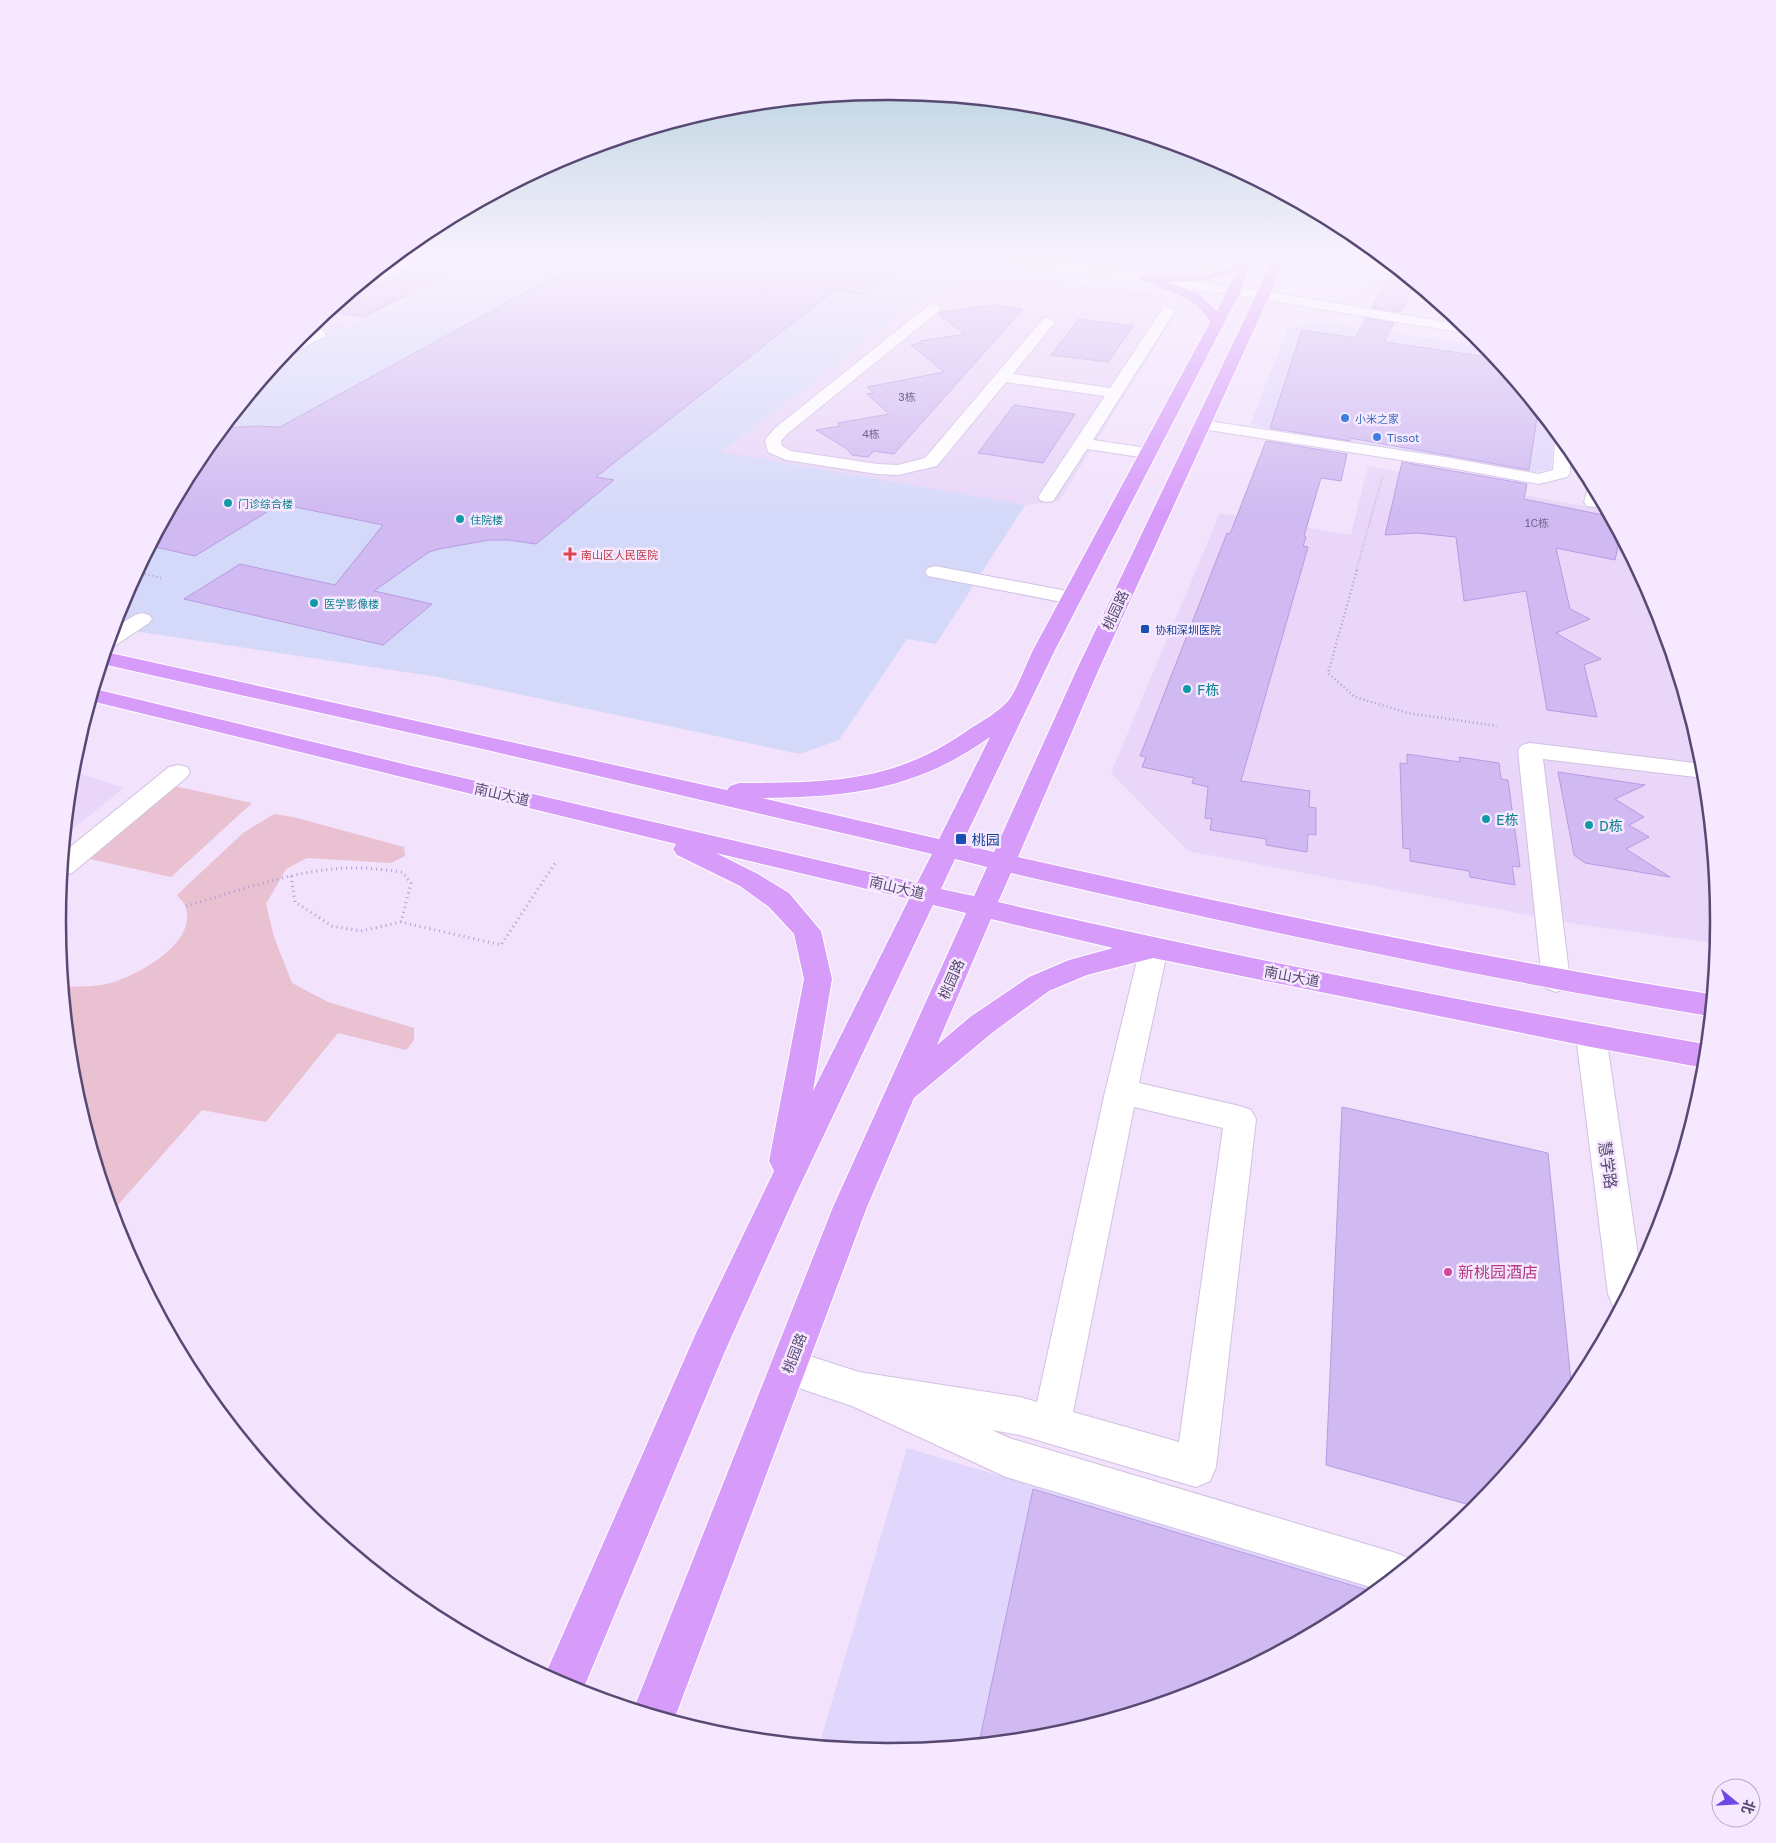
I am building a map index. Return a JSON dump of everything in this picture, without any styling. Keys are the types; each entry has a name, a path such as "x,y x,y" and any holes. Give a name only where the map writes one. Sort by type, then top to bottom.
{"main road":[{"path":"566,1678 709,1345 779,1194 1017,705 1205,344"},
{"name":"桃园路","path":"656,1709 850,1207 1088,669 1240,344"},
{"path":"109,659 449,733 673,787 1265,923 1556,981 1705,1004"},
{"name":"南山大道","path":"98,696 642,828 1154,948 1591,1036 1699,1055"},
{"path":"673,787 734,791 793,790 849,786 889,779 928,765 969,741 1017,705"},
{"path":"642,828 749,880 779,900 806,931 818,979 779,1194"},
{"path":"901,1092 981,1025 1039,984 1079,967 1154,948"}],"street":[{"path":"889,344 781,431 773,440 774,448 786,455 877,469 898,470 932,462 1030,344"},
{"path":"1047,497 1146,344"},
{"path":"1002,377 1114,393"},
{"path":"1202,425 1445,462 1539,479 1561,473 1562,453"},
{"path":"1082,443 1147,453"},
{"path":"935,572 1072,598"},
{"path":"118,635 142,619 126,614"},
{"path":"1556,981 1530,750 1696,770"},
{"path":"69,862 178,772"},
{"path":"1051,1424 1121,1092 1154,948"},
{"name":"慧学路","path":"1591,1036 1625,1285"},
{"path":"859,1390 1020,1416 1196,1466 1240,1119 1121,1092"},
{"path":"788,1367 859,1390 1006,1457 1389,1572"}],"path":[{"path":"1384,472 1328,673 1355,697 1408,713 1497,726"},
{"path":"144,574 161,578"},
{"path":"291,876 295,902 332,926 361,931 401,922 501,944 556,862"},
{"path":"186,906 291,876 326,870 371,868 402,872 411,883 401,922"}],"shaded area":[{"name":"南山区人民医院","path":"303,344 862,344 722,452 1025,505 936,644 907,639 839,740 800,754 438,677 121,628 129,607 151,558 176,511 236,421"},
{"path":"862,344 1157,344 1059,501 1025,505 721,453"},
{"path":"1282,344 1473,344 1506,380 1553,440 1551,469 1531,473 1250,425"},
{"path":"1368,466 1599,509 1625,558 1647,607 1666,657 1682,709 1694,761 1703,814 1708,868 1709,942 1582,925 1188,851 1111,773 1220,513 1351,535"},
{"path":"80,774 124,788 72,830"},
{"path":"174,786 252,803 171,877 90,859"},
{"path":"274,814 293,817 404,847 405,856 391,863 307,858 286,869 266,904 274,937 292,983 328,1002 414,1028 414,1040 406,1050 338,1033 266,1122 202,1110 117,1206 94,1134 82,1082 73,1029 69,986 102,985 114,982 138,972 164,955 183,933 187,921 184,903 177,895 243,833"},
{"path":"907,1448 1370,1587 1345,1605 1251,1659 1202,1681 1152,1700 1101,1715 995,1736 942,1741 888,1743 821,1740"}],"building":[{"path":"431,344 766,344 596,477 614,480 536,544 508,540 489,540 439,549 429,552 374,591 432,604 383,645 184,599 240,564 335,585 383,525 280,504 195,556 157,547 176,511 231,428 280,427"},
{"path":"992,344 894,454 874,451 868,457 852,455 847,449 816,430 840,426 838,423 889,414 867,394 874,393 867,387 944,372 911,345"},
{"path":"1060,344 1120,344 1108,362 1051,355"},
{"path":"1297,344 1398,344 1484,357 1537,417 1529,470 1350,438 1350,441 1270,428"},
{"path":"1014,405 1075,414 1043,463 978,453"},
{"name":"F栋","path":"1266,441 1347,454 1341,481 1321,478 1304,536 1306,537 1303,546 1308,547 1241,781 1310,791 1309,807 1316,808 1316,835 1308,834 1307,852 1266,845 1266,839 1210,830 1212,819 1205,818 1208,787 1192,783 1194,778 1142,767 1146,757 1140,756 1227,533 1230,534"},
{"path":"1402,462 1527,484 1524,499 1602,515 1618,545 1615,560 1556,548 1570,609 1590,619 1556,633 1601,659 1584,665 1597,717 1547,710 1526,591 1464,601 1456,537 1417,533 1385,535"},
{"name":"E栋","path":"1407,754 1460,762 1459,757 1499,763 1501,779 1508,780 1520,867 1512,866 1515,885 1470,877 1469,871 1410,861 1410,849 1403,848 1400,763 1407,764"},
{"name":"D栋","path":"1558,772 1645,785 1615,799 1644,817 1629,825 1649,837 1626,849 1670,877 1585,863 1574,855"},
{"name":"新桃园酒店","path":"1342,1107 1548,1153 1571,1378 1540,1422 1506,1463 1468,1504 1326,1465"},
{"path":"1033,1489 1366,1590 1345,1605 1299,1633 1251,1659 1202,1681 1152,1700 1101,1715 1048,1727 980,1737"}],"place":[{"name":"小米之家","path":"1345,418"},
{"name":"Tissot","path":"1377,437"},
{"name":"门诊综合楼","path":"228,503"},
{"name":"住院楼","path":"460,519"},
{"name":"南山区人民医院","path":"570,554"},
{"name":"医学影像楼","path":"314,603"},
{"name":"协和深圳医院","path":"1145,629"},
{"name":"F栋","path":"1187,689"},
{"name":"E栋","path":"1486,819"},
{"name":"D栋","path":"1589,825"},
{"name":"桃园","path":"961,839"},
{"name":"新桃园酒店","path":"1448,1272"}]}
